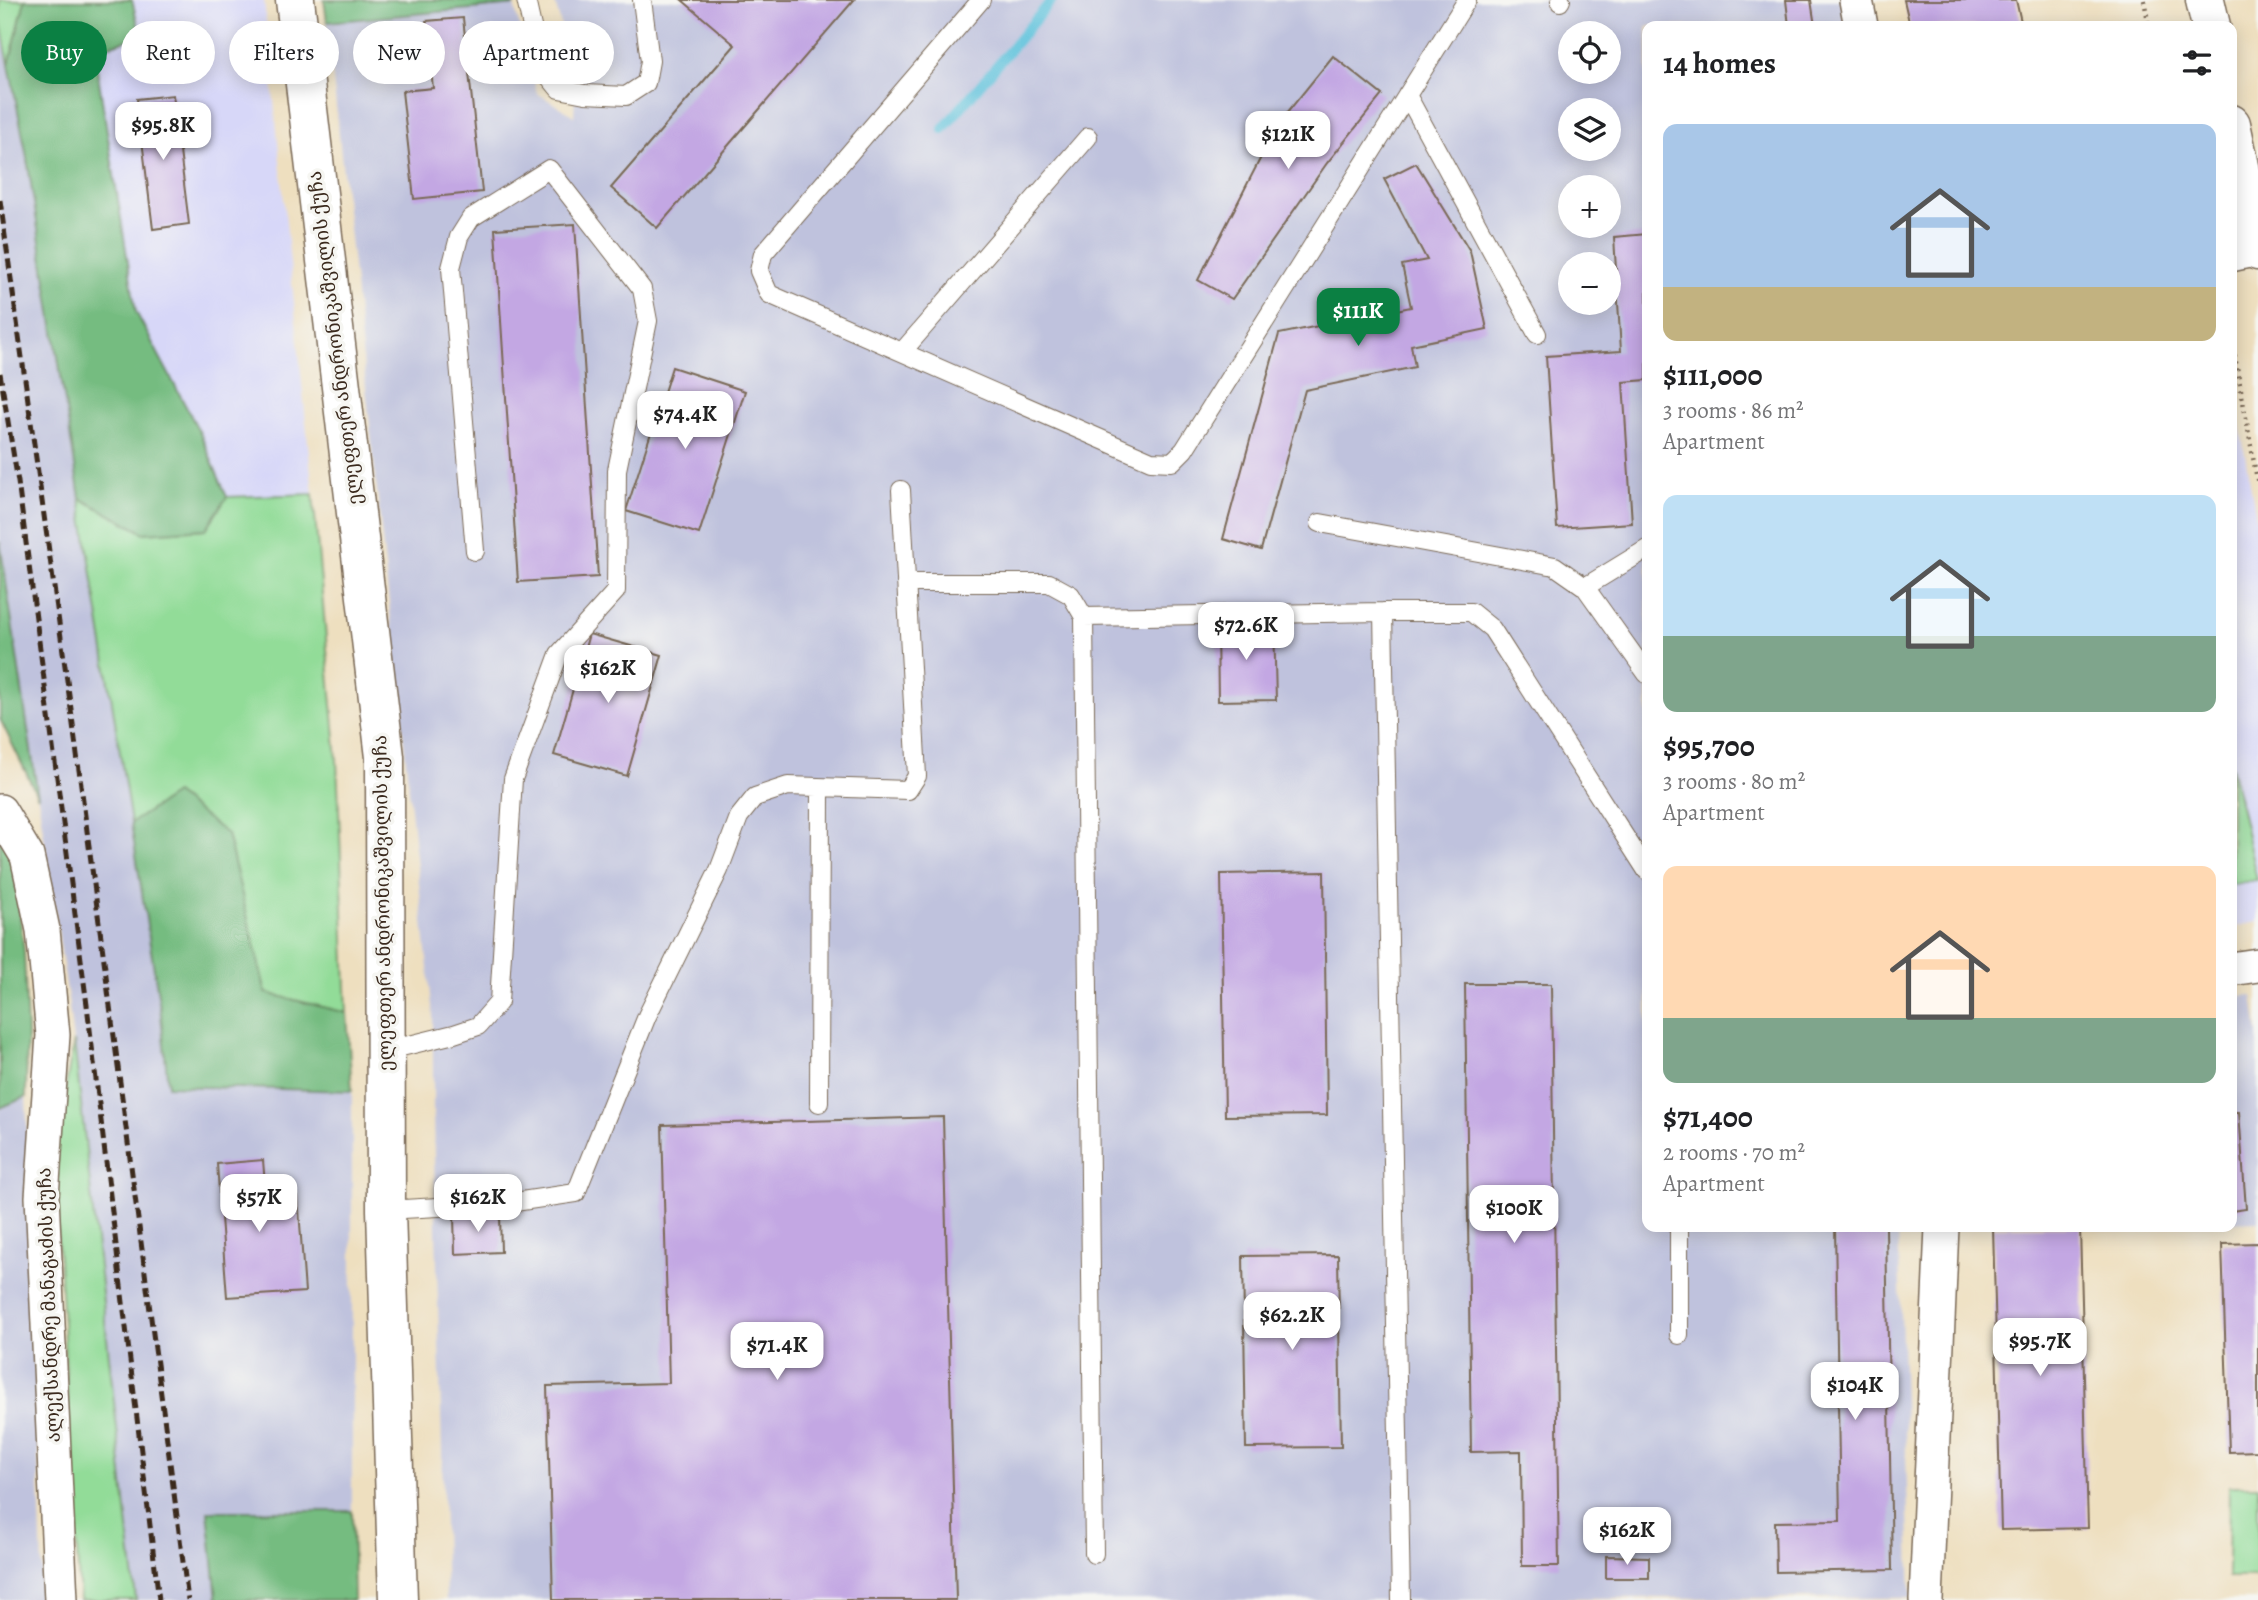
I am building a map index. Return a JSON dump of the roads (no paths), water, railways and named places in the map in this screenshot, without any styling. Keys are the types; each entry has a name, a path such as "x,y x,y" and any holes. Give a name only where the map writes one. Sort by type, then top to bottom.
{"main road":[{"name":"ელეფთერ ანდრონიკაშვილის ქუჩა","path":"295,0 385,757 386,1210 398,1600"},
{"path":"2205,0 2210,21"},
{"path":"2237,152 2258,250"}],"street":[{"path":"1856,0 1860,21"},
{"path":"2237,254 2258,250"},
{"name":"ალექსანდრე მანაგაძის ქუჩა","path":"0,811 27,856 43,930 53,1035 42,1197 61,1600"},
{"path":"2237,968 2258,965"},
{"path":"1926,1600 1942,1232"}],"lane":[{"path":"526,0 541,67 559,89 585,94 626,96 646,83 650,61 642,0"},
{"path":"981,0 763,254 759,271 769,294 1151,461 1172,462 1184,450 1467,0"},
{"path":"1408,95 1537,334"},
{"path":"902,352 1088,137"},
{"path":"386,1051 478,1026 499,1002 513,779 559,654 616,591 617,470 648,321 642,289 549,169 471,218 459,237 451,268 475,551"},
{"path":"386,1210 508,1203 576,1193 647,1016 719,870 739,817 755,797 788,786 908,790 917,776 901,490"},
{"path":"1320,523 1555,566 1585,587 1642,667"},
{"path":"1585,587 1642,552"},
{"path":"906,583 1049,583 1071,594 1084,617 1094,1554"},
{"path":"1383,612 1401,1600"},
{"path":"1084,617 1471,612 1492,629 1642,863"},
{"path":"819,1103 820,788"},
{"path":"1679,1232 1679,1335"}],"waterway":[{"path":"943,129 1052,0"}],"railway":[{"path":"0,200 71,709 188,1600"},
{"path":"0,373 18,482 87,1005 159,1600"}]}
